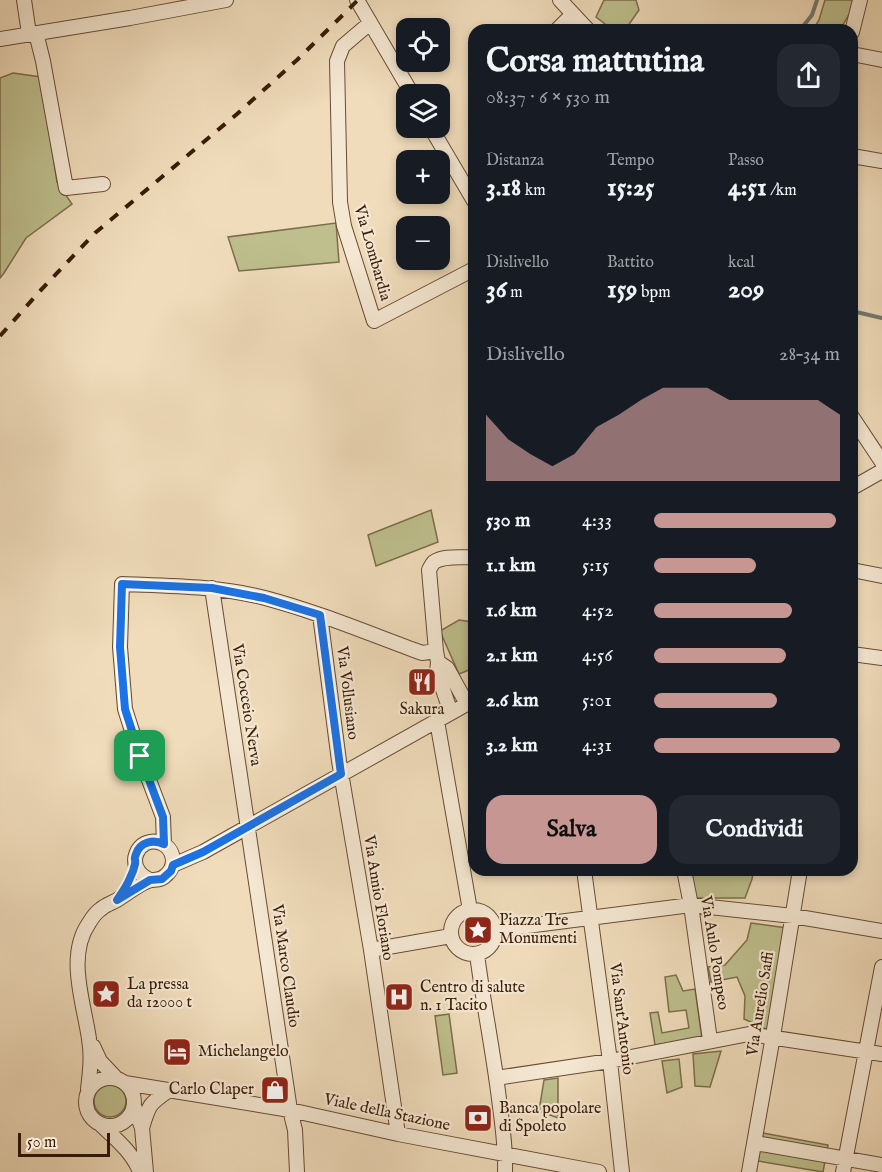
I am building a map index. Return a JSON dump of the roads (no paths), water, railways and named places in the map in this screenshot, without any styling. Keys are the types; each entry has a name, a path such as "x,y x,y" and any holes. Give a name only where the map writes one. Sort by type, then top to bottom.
{"street":[{"path":"24,0 32,34 43,61 66,188 103,184"},
{"path":"0,39 226,0"},
{"path":"357,0 406,84"},
{"path":"560,0 582,24"},
{"path":"854,24 860,0"},
{"path":"563,24 573,14"},
{"name":"Via Lombardia","path":"370,23 343,46 338,61 340,202 344,226 375,321 468,272"},
{"path":"858,55 882,60"},
{"path":"437,138 468,191"},
{"path":"858,157 882,161"},
{"path":"858,426 882,462"},
{"path":"858,485 882,471"},
{"path":"451,713 437,672 429,570 433,563 449,558 468,557"},
{"path":"858,571 882,576"},
{"path":"134,1106 126,1121 110,1127 95,1122 86,1110 91,1065 89,1039 81,1002 78,961 80,940 88,923 101,908 150,880 162,879 171,871 173,865 173,855 167,847 163,817 125,709 120,647 122,584 212,588 264,598 320,615 437,657 468,698"},
{"name":"Via Cocceio Nerva","path":"212,588 248,827"},
{"name":"Via Vollusiano","path":"320,615 341,774"},
{"path":"858,655 882,658"},
{"path":"173,865 203,852 468,704"},
{"path":"437,721 470,910"},
{"name":"Via Annio Floriano","path":"341,774 371,950 398,1134"},
{"name":"Via Marco Claudio","path":"248,827 290,1110 295,1130 297,1172"},
{"path":"117,900 130,880 136,854 142,846 155,841 167,847 203,852"},
{"path":"135,865 138,872 150,880"},
{"name":"Via Sant'Antonio","path":"585,876 610,1061 622,1172"},
{"name":"Via Aulo Pompeo","path":"685,876 710,1040"},
{"name":"Via Aurelio Saffi","path":"750,1172 799,876"},
{"path":"495,930 691,905 793,916 882,931"},
{"path":"470,910 477,910 490,917 495,930 492,944 477,954 465,953 459,949 454,943 451,929 458,916 470,910"},
{"path":"371,950 452,936"},
{"path":"477,954 506,1153 505,1172"},
{"path":"844,1165 882,967"},
{"path":"496,1078 610,1061 749,1034 882,1054"},
{"path":"89,1039 100,1060 132,1093 142,1128 146,1172"},
{"path":"88,1089 100,1079 108,1077 120,1080"},
{"name":"Viale della Stazione","path":"120,1080 290,1110 398,1134 599,1172"},
{"path":"142,1128 151,1103 168,1090"},
{"path":"101,1125 124,1147 140,1172"},
{"path":"754,1143 844,1165 862,1167 882,1165"}],"waterway":[{"path":"805,24 812,15 817,0"},
{"path":"858,312 882,318"}],"railway":[{"path":"0,336 95,233 237,114 297,60 358,0"}],"place":[{"name":"Sakura","path":"422,682"},
{"name":"Piazza Tre Monumenti","path":"478,930"},
{"name":"La pressa da 12000 t","path":"106,994"},
{"name":"Centro di salute n. 1 Tacito","path":"399,997"},
{"name":"Michelangelo","path":"177,1052"},
{"name":"Carlo Claper","path":"275,1090"},
{"name":"Banca popolare di Spoleto","path":"478,1118"}]}
